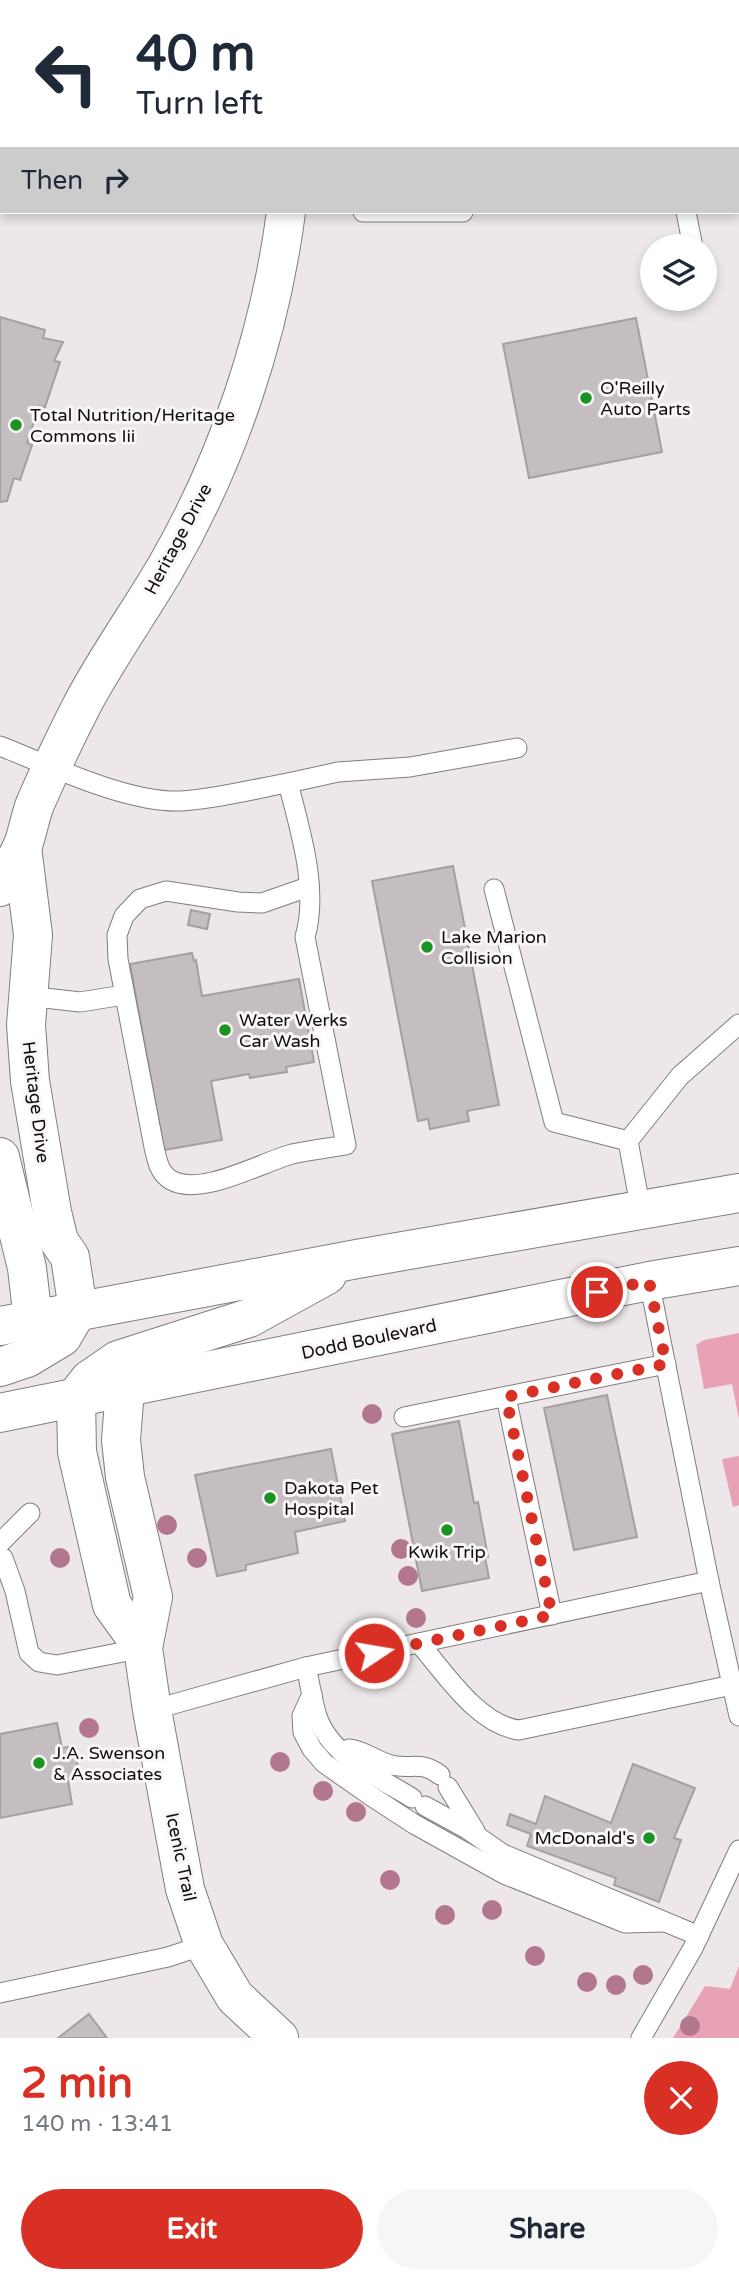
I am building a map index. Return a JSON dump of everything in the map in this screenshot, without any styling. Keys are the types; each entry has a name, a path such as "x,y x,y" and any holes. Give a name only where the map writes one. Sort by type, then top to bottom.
{"street":[{"name":"Heritage Drive","path":"0,887 22,847 34,808 92,687 181,539 220,453 259,342 286,214"},
{"name":"Heritage Drive","path":"22,847 33,935 27,996 30,1081 59,1241 70,1257 78,1310"},
{"path":"0,1157 27,1268 16,1323 357,1259 739,1193"},
{"path":"76,1398 89,1380 118,1360 249,1318 357,1259"},
{"name":"Dodd Boulevard","path":"0,1413 649,1281 739,1266"},
{"path":"0,1367 27,1358 62,1337 78,1310"},
{"name":"Icenic Trail","path":"125,1389 121,1440 125,1477 153,1597 144,1648 152,1710 185,1889 204,1945 235,1997 274,2037"},
{"name":"Icenic Trail","path":"76,1398 77,1452 113,1605 144,1648"}],"lane":[{"path":"686,214 691,234"},
{"path":"0,746 106,786 139,796 169,800 202,799 338,772 410,767 517,748"},
{"path":"288,783 303,841 311,906 305,937 346,1145 292,1154 196,1185 181,1184 169,1179 160,1169 154,1147 124,995 117,935 124,916 140,899 166,891 262,903 308,887"},
{"path":"494,889 554,1122 628,1141"},
{"path":"27,996 80,1002 124,995"},
{"path":"641,1211 628,1141 680,1076 739,1024"},
{"path":"649,1281 739,1716"},
{"path":"404,1418 666,1364"},
{"path":"506,1397 552,1615"},
{"path":"0,1542 30,1513"},
{"path":"0,1557 3,1558 15,1591 29,1653 39,1662 57,1665 144,1648"},
{"path":"152,1710 306,1667 709,1581"},
{"path":"419,1643 467,1699 491,1721 505,1728 519,1730 732,1685"},
{"path":"306,1667 317,1717 328,1739 337,1748 503,1854 699,1936"},
{"path":"312,1694 302,1716 303,1732 312,1749 324,1763 414,1824 504,1874 625,1923 664,1922"},
{"path":"337,1748 357,1750 397,1766 428,1767 444,1781 478,1837"},
{"path":"641,2038 699,1936 739,1850"},
{"path":"0,1993 168,1957 204,1945"}],"shaded area":[{"path":"739,1333 739,1419 732,1384 704,1389 696,1345 704,1340"},
{"path":"739,1456 739,1505 733,1507 722,1459"},
{"path":"739,1966 739,2038 673,2038 705,1986 730,1989"}],"building":[{"name":"Total Nutrition/Heritage Commons Iii","path":"0,317 45,330 43,338 63,342 54,361 60,362 45,407 39,406 27,443 32,445 20,480 14,478 7,501 0,502"},
{"path":"636,318 662,452 529,478 503,344"},
{"name":"Lake Marion Collision","path":"453,866 499,1105 467,1111 469,1121 430,1129 428,1119 418,1121 372,881"},
{"path":"191,910 210,914 207,929 188,925"},
{"name":"Water Werks Car Wash","path":"192,953 194,961 196,960 202,996 299,979 314,1062 286,1067 287,1072 250,1078 249,1074 211,1081 222,1140 164,1150 130,964"},
{"path":"607,1395 637,1537 574,1550 544,1408"},
{"name":"Kwik Trip","path":"459,1421 474,1503 478,1502 489,1578 422,1591 392,1434"},
{"name":"Dakota Pet Hospital","path":"331,1449 345,1521 295,1532 298,1553 246,1565 246,1570 217,1576 195,1475"},
{"name":"J.A. Swenson & Associates","path":"57,1723 62,1748 74,1746 80,1778 68,1780 72,1804 0,1818 0,1734"},
{"path":"633,1764 695,1788 674,1838 681,1840 659,1902 614,1885 616,1878 527,1846 531,1834 507,1825 510,1814 536,1824 545,1796 611,1823"},
{"path":"89,2014 107,2038 58,2038"}],"place":[{"name":"O'Reilly Auto Parts","path":"586,398"},
{"name":"Total Nutrition/Heritage Commons Iii","path":"16,425"},
{"name":"Lake Marion Collision","path":"427,947"},
{"name":"Water Werks Car Wash","path":"225,1030"},
{"name":"Dakota Pet Hospital","path":"270,1498"},
{"name":"Kwik Trip","path":"447,1530"},
{"name":"J.A. Swenson & Associates","path":"39,1763"},
{"name":"McDonald's","path":"649,1838"}],"route":[{"path":"374,1653 552,1615 506,1397 666,1364 649,1281 597,1292"}]}
